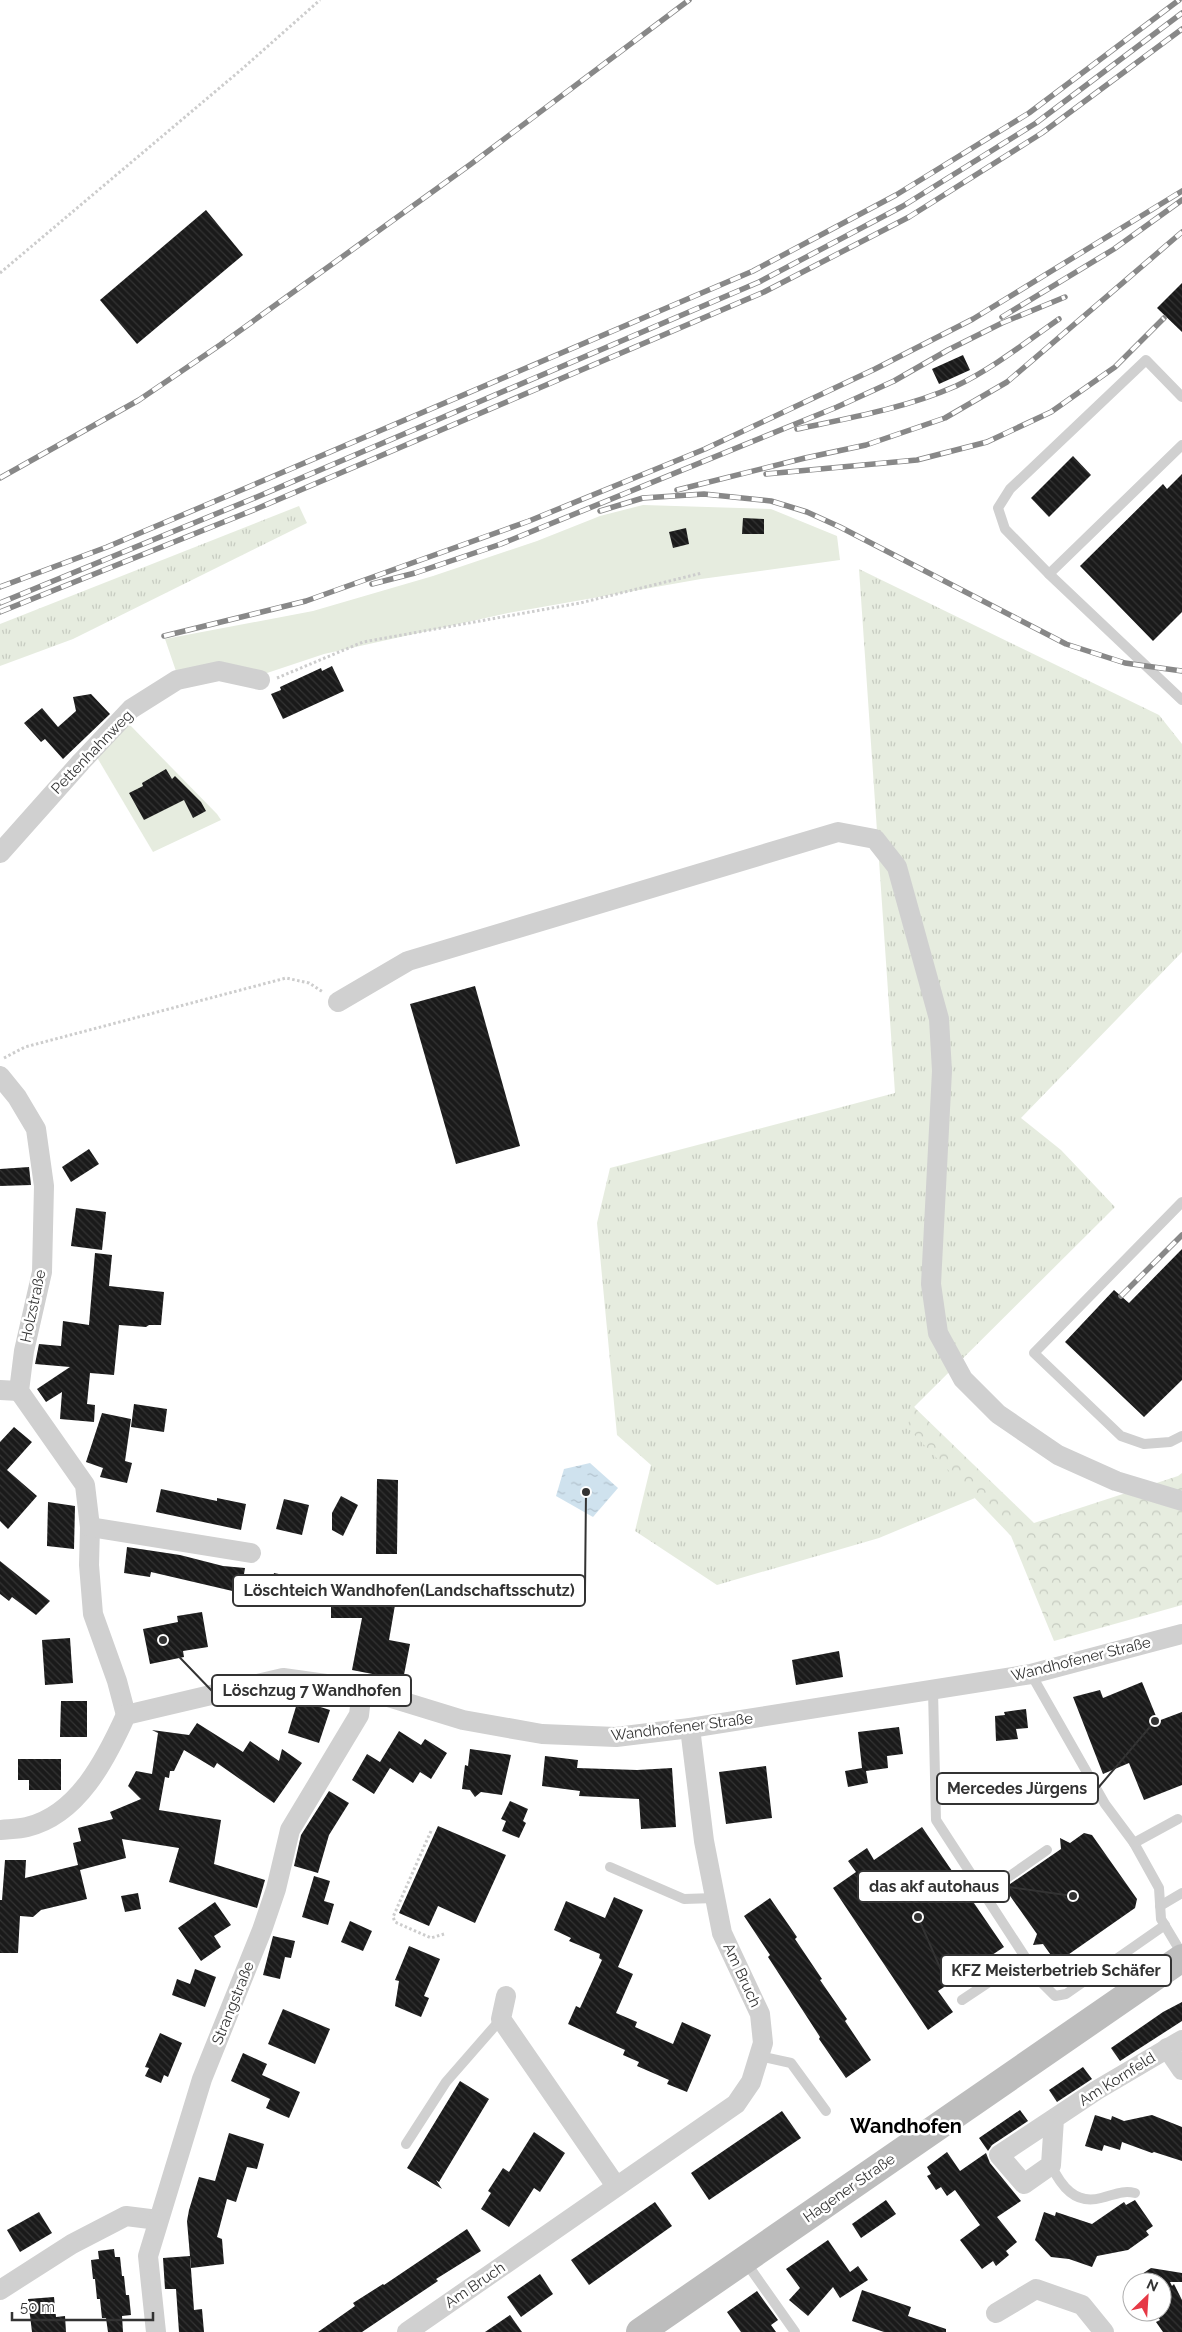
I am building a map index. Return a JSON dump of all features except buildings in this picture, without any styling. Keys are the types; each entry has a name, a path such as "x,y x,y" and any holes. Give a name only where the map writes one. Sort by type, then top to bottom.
{"main road":[{"name":"Hagener Straße","path":"640,2332 1182,1956"}],"street":[{"name":"Pettenhahnweg","path":"0,853 81,762 132,709 177,680 219,672 260,680"},
{"path":"338,1002 408,961 838,832 875,839 897,867 939,1019 942,1071 930,1284 938,1333 963,1379 998,1414 1058,1455 1116,1481 1182,1501"},
{"name":"Holzstraße","path":"0,1076 17,1097 36,1129 44,1186 42,1272 24,1351 10,1391 85,1485 90,1527 89,1565 93,1614 117,1681 126,1715"},
{"path":"90,1527 251,1553"},
{"name":"Wandhofener Straße","path":"126,1715 283,1678 362,1689 463,1720 542,1734 616,1737 690,1728 1031,1674 1182,1634"},
{"name":"Strangstraße","path":"156,2332 148,2256 202,2079 271,1905 290,1830 359,1715 362,1689"},
{"path":"0,1830 27,1827 54,1816 78,1796 110,1750 126,1715"},
{"name":"Am Bruch","path":"407,2332 736,2104 752,2082 763,2042 760,2014 722,1933 704,1841 690,1728"},
{"path":"506,1996 501,2019 616,2186"},
{"path":"1175,2044 1182,2070"},
{"name":"Am Kornfeld","path":"1051,2165 1024,2184 999,2154 1054,2120 1097,2090 1175,2044"},
{"path":"1051,2165 1054,2120"},
{"path":"0,2290 72,2244 126,2216 158,2220"},
{"path":"996,2313 1036,2289 1082,2305 1104,2332"}],"lane":[{"path":"1182,397 1146,360 1010,489 998,508 1005,529 1049,574 1182,700"},
{"path":"1049,574 1182,445"},
{"path":"1182,1202 1034,1353 1121,1436 1144,1444 1170,1442 1182,1436"},
{"path":"1031,1674 1106,1804 1134,1842 1159,1888 1161,1919 1182,1956"},
{"path":"933,1690 936,1820 1042,1983 1055,1996 1066,1994 1165,1925"},
{"path":"1134,1842 1178,1819"},
{"path":"984,1894 1047,1850"},
{"path":"610,1867 684,1899 715,1898"},
{"path":"1160,1906 1182,1893"},
{"path":"962,2000 1025,1958"},
{"path":"406,2144 446,2082 501,2019"},
{"path":"759,2056 791,2063 826,2111"},
{"path":"1051,2165 1060,2185 1076,2196 1090,2201 1126,2191 1136,2193"},
{"path":"745,2260 795,2332"}],"path":[{"path":"0,273 242,69 320,0"},
{"path":"260,680 276,678 363,642 580,603 702,573"},
{"path":"0,1060 25,1047 286,978 309,983 338,1002"},
{"path":"431,1831 394,1917 394,1922 431,1938 444,1934"}],"green space":[{"path":"643,505 771,509 837,536 840,560 701,579 508,613 324,654 264,674 178,677 165,639 313,611 433,576 537,541 600,516"},
{"path":"299,506 307,523 73,639 0,666 0,624"},
{"path":"859,569 1159,715 1182,744 1182,952 1021,1118 1061,1150 1115,1207 914,1407 975,1498 879,1538 717,1585 635,1531 651,1465 617,1435 597,1223 610,1168 895,1093"},
{"path":"127,722 221,820 153,852 95,754"},
{"path":"914,1407 1034,1523 1178,1476 1182,1473 1182,1605 1054,1641 1011,1536 907,1427"}],"water":[{"path":"590,1463 618,1488 593,1517 556,1496 564,1469"}],"railway":[{"path":"0,478 139,400 220,345 471,164 689,0"},
{"path":"0,587 107,547 753,271 896,195 1029,113 1179,0"},
{"path":"0,603 252,499 759,282 903,206 1036,123 1182,13"},
{"path":"0,612 256,509 764,292 909,217 1042,133 1182,29"},
{"path":"164,636 306,601 529,521 705,449 875,369 973,319 1182,191"},
{"path":"1002,317 1114,249 1182,200"},
{"path":"677,490 866,445 945,418 1007,382 1182,232"},
{"path":"372,584 415,573 501,544 837,407 894,381 948,350 1002,323 1065,297"},
{"path":"766,474 917,460 987,442 1051,412 1115,367 1164,318"},
{"path":"797,429 898,406 937,394 956,386 996,363 1059,319"},
{"path":"600,511 643,498 704,494 771,501 807,512 840,527 1066,644 1125,663 1182,671"},
{"path":"1121,1296 1182,1235"}],"place":[{"name":"Löschteich Wandhofen(Landschaftsschutz)","path":"586,1492"},
{"name":"Löschzug 7 Wandhofen","path":"163,1640"},
{"name":"Mercedes Jürgens","path":"1155,1721"},
{"name":"das akf autohaus","path":"1073,1896"},
{"name":"KFZ Meisterbetrieb Schäfer","path":"918,1917"}],"district":[{"name":"Wandhofen","path":"906,2126"}]}
